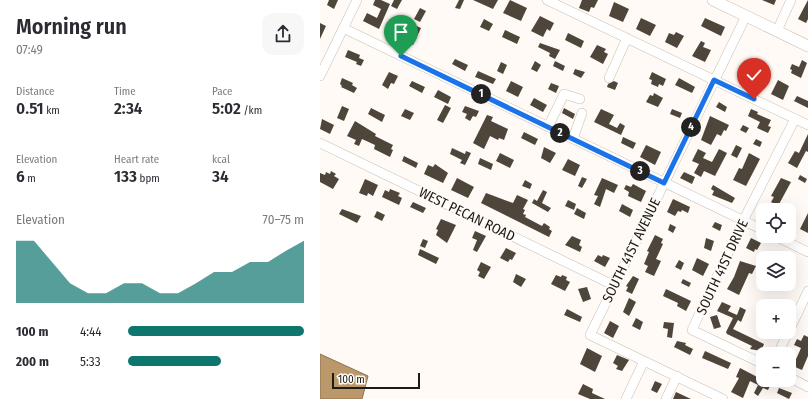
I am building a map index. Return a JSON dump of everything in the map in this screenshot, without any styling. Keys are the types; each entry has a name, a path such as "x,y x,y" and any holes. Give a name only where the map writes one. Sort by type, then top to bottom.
{"main road":[{"path":"713,0 808,46"}],"street":[{"path":"320,76 357,0"},
{"path":"548,0 808,125"},
{"path":"777,30 791,0"},
{"name":"SOUTH 41ST AVENUE","path":"644,361 590,334 746,16"},
{"path":"344,28 756,227"},
{"path":"609,78 627,38"},
{"path":"548,127 564,94 580,99"},
{"path":"573,139 582,113"},
{"name":"SOUTH 41ST DRIVE","path":"756,361 692,330 743,221 795,119"},
{"name":"WEST PECAN ROAD","path":"320,143 613,285"},
{"path":"789,243 808,252"},
{"path":"796,316 808,291"},
{"path":"626,399 644,361 723,399"},
{"path":"666,399 677,376"},
{"path":"796,380 808,386"},
{"path":"701,399 705,390"}],"shaded area":[{"path":"320,354 368,376 362,399 320,399"}],"building":[{"path":"329,0 338,0 334,9 327,5"},
{"path":"375,0 381,0 390,4 379,29 363,21 367,13 377,18 381,9 373,5"},
{"path":"394,0 402,0 397,9 391,6"},
{"path":"459,0 464,0 460,9 455,8"},
{"path":"473,0 498,0 493,9"},
{"path":"510,0 527,8 521,21 503,13"},
{"path":"582,0 598,0 594,8 591,7 589,12 579,8"},
{"path":"762,0 776,0 774,5"},
{"path":"808,0 808,19 806,23 798,19"},
{"path":"614,2 629,9 623,22 609,16"},
{"path":"420,8 426,11 420,22 414,19"},
{"path":"540,16 554,23 550,31 547,29 543,37 531,31"},
{"path":"641,18 656,25 650,36 636,29"},
{"path":"705,18 725,27 721,36 701,26"},
{"path":"484,19 493,24 489,31 480,27"},
{"path":"320,23 326,26 320,39"},
{"path":"414,25 421,28 413,45 406,41 410,28 412,29"},
{"path":"505,30 520,37 517,44 502,37"},
{"path":"676,32 684,36 677,48 665,42 669,33 674,35"},
{"path":"568,33 584,41 581,48 565,40"},
{"path":"701,41 705,43 703,47 711,50 705,62 692,56"},
{"path":"540,43 560,50 555,59 549,56 550,53 538,47"},
{"path":"597,45 606,49 604,52 608,54 603,64 590,57"},
{"path":"348,50 360,55 359,58 364,60 361,66 356,64 357,62 345,57"},
{"path":"455,59 468,65 465,71 452,64"},
{"path":"802,60 807,63 801,78 791,73 792,70 790,69 792,64 799,67"},
{"path":"535,61 541,65 537,72 531,69"},
{"path":"555,61 565,66 563,71 553,66"},
{"path":"501,62 507,65 503,74 497,71"},
{"path":"575,69 585,72 581,78 573,74"},
{"path":"478,71 496,79 493,84 475,77"},
{"path":"389,72 398,76 394,84 391,83 388,89 382,85"},
{"path":"652,72 666,79 663,86 659,84 658,87 651,84 652,80 649,79"},
{"path":"755,72 761,75 756,86 750,83"},
{"path":"342,78 353,83 352,85 357,88 354,93 341,87 342,86 340,84"},
{"path":"679,78 695,87 692,93 675,85"},
{"path":"778,80 789,86 783,100 771,94"},
{"path":"412,81 425,87 422,93 409,86"},
{"path":"511,81 523,87 518,97 506,91"},
{"path":"614,81 618,83 615,90 607,87 608,84"},
{"path":"551,83 559,86 556,93 548,89"},
{"path":"438,90 451,97 448,104 434,97"},
{"path":"654,93 663,98 658,107 646,102 650,95 653,96"},
{"path":"797,96 808,101 808,108 794,101"},
{"path":"534,98 547,105 543,112 530,105"},
{"path":"719,102 727,107 725,112 716,107"},
{"path":"445,105 451,108 443,123 437,120"},
{"path":"342,106 349,109 344,121 337,118"},
{"path":"465,106 479,111 476,117 473,116 470,121 465,118 467,114 462,112"},
{"path":"371,108 385,115 382,122 368,114"},
{"path":"564,108 575,114 573,119 562,113"},
{"path":"405,109 414,113 410,120 401,116"},
{"path":"601,109 614,115 609,124 617,128 620,123 625,126 621,135 594,122"},
{"path":"672,109 682,113 680,118 670,114"},
{"path":"751,109 758,112 757,114 771,120 768,126 771,127 768,133 757,128 760,122 748,116"},
{"path":"487,115 493,117 491,121 508,129 504,140 499,138 498,140 490,136 484,149 473,143"},
{"path":"710,116 729,125 721,136 717,134 711,145 701,140"},
{"path":"322,119 334,125 330,134 320,129"},
{"path":"355,121 376,134 375,136 393,145 391,149 393,150 390,157 374,149 375,145 362,139 359,146 354,144 356,140 347,136"},
{"path":"743,125 749,128 746,133 740,130"},
{"path":"524,132 538,139 535,145 521,138"},
{"path":"808,134 808,152 806,151 797,168 788,163 795,151 799,153"},
{"path":"623,137 636,143 633,149 621,143"},
{"path":"756,139 762,142 760,147 753,144"},
{"path":"646,145 661,152 655,165 640,157"},
{"path":"736,145 742,148 737,158 731,155"},
{"path":"544,147 556,153 550,163 541,158"},
{"path":"452,148 465,154 466,151 471,153 465,165 460,163 462,160 450,154"},
{"path":"698,149 706,153 703,158 712,162 719,149 727,153 715,176 704,171 701,177 694,173 699,164 692,161"},
{"path":"500,153 514,160 510,168 496,161"},
{"path":"749,153 760,159 746,186 733,180 739,168 742,169"},
{"path":"404,156 418,163 416,168 402,161"},
{"path":"480,158 493,164 491,170 478,164"},
{"path":"568,159 580,165 575,176 562,170"},
{"path":"435,164 448,173 443,183 424,174 428,165 433,167"},
{"path":"331,171 336,174 334,176 339,179 333,189 320,182 320,173 325,175 326,172 330,174"},
{"path":"684,172 695,177 692,184 680,178"},
{"path":"800,175 807,179 805,183 798,179"},
{"path":"582,177 587,179 582,188 578,186"},
{"path":"457,178 474,187 468,198 451,190"},
{"path":"602,178 618,185 614,193 606,189 600,207 594,204 598,196 594,195"},
{"path":"781,178 791,182 780,203 771,202 774,197 771,196"},
{"path":"365,179 378,185 373,196 368,193 367,196 359,193"},
{"path":"525,180 532,184 530,189 522,186"},
{"path":"633,184 646,191 641,202 628,196 629,192 624,189 626,185 631,187"},
{"path":"713,185 735,198 732,203 712,195 714,191 711,189"},
{"path":"390,189 400,193 398,196 402,198 399,205 382,197 385,190 389,192"},
{"path":"543,190 547,192 542,203 551,208 548,212 532,203 534,199 537,201"},
{"path":"486,193 513,203 517,195 528,200 523,209 525,210 523,214 526,215 525,217 542,226 544,223 550,227 549,229 552,231 549,237 481,203"},
{"path":"673,199 690,207 688,213 682,210 681,212 678,211 675,216 667,212"},
{"path":"568,200 576,204 574,210 565,206"},
{"path":"413,202 426,208 423,213 410,207"},
{"path":"622,204 633,210 630,217 619,211"},
{"path":"577,208 586,213 584,219 574,214"},
{"path":"342,209 361,216 357,223 339,214"},
{"path":"377,211 385,215 382,221 374,217"},
{"path":"808,213 808,233 800,229"},
{"path":"441,219 456,225 447,243 436,235 438,230 436,229"},
{"path":"715,222 722,225 720,231 712,227"},
{"path":"670,224 676,227 673,233 668,230"},
{"path":"475,231 486,236 477,252 473,250 477,240 472,238"},
{"path":"655,235 663,239 661,243 663,244 656,259 661,261 654,276 645,272 648,266 644,264 649,252 647,251"},
{"path":"572,236 581,240 579,245 582,247 580,252 565,245"},
{"path":"706,238 714,241 711,251 704,248"},
{"path":"751,238 756,240 756,243 761,243 754,252 746,248"},
{"path":"423,239 428,241 425,248 420,246"},
{"path":"506,248 516,253 512,260 510,259 508,262 500,258"},
{"path":"420,249 439,258 436,264 418,255"},
{"path":"598,255 602,257 603,255 610,258 605,267 594,261"},
{"path":"697,258 709,264 703,276 692,270"},
{"path":"679,260 684,263 681,270 675,267"},
{"path":"740,261 756,266 752,274 749,273 739,295 727,289 734,277"},
{"path":"481,262 491,267 484,279 478,276 480,272 477,270"},
{"path":"516,274 526,279 521,287 513,282"},
{"path":"556,275 567,277 566,280 570,282 565,291 551,284"},
{"path":"633,276 639,279 632,294 626,291 628,287 626,286"},
{"path":"683,279 691,283 689,287 681,283"},
{"path":"587,287 591,299 583,302 578,289"},
{"path":"666,289 691,301 686,311 677,306 678,303 663,296"},
{"path":"629,298 636,302 629,316 623,312"},
{"path":"722,302 731,306 728,311 737,315 740,307 746,310 741,322 738,320 733,329 764,344 763,347 756,347 756,350 750,349 752,346 727,334 726,332 733,318 717,311"},
{"path":"567,309 582,317 580,322 564,315"},
{"path":"717,315 721,327 714,329 710,317"},
{"path":"636,318 643,322 640,330 632,326"},
{"path":"610,321 619,326 613,338 604,333"},
{"path":"664,322 674,323 672,338 667,337 668,329 663,328"},
{"path":"804,335 808,337 808,356 802,370 796,367 796,359 801,348 794,345 797,339 801,341"},
{"path":"677,341 686,343 685,345 693,349 690,355 674,347"},
{"path":"587,348 602,356 595,372 580,364"},
{"path":"705,351 731,363 728,369 702,358"},
{"path":"617,355 629,360 622,371 616,369 618,366 613,363"},
{"path":"740,368 756,376 756,384 750,381 743,398 731,392 739,378 736,377"},
{"path":"655,381 662,384 657,393 651,390"},
{"path":"583,384 593,389 592,393 605,399 590,399 578,394"},
{"path":"757,387 770,387 768,390 763,388 758,396 754,393"},
{"path":"779,388 792,393 789,399 777,393"},
{"path":"676,392 691,399 673,399"}],"route":[{"path":"401,56 664,183 714,80 754,99"}]}
